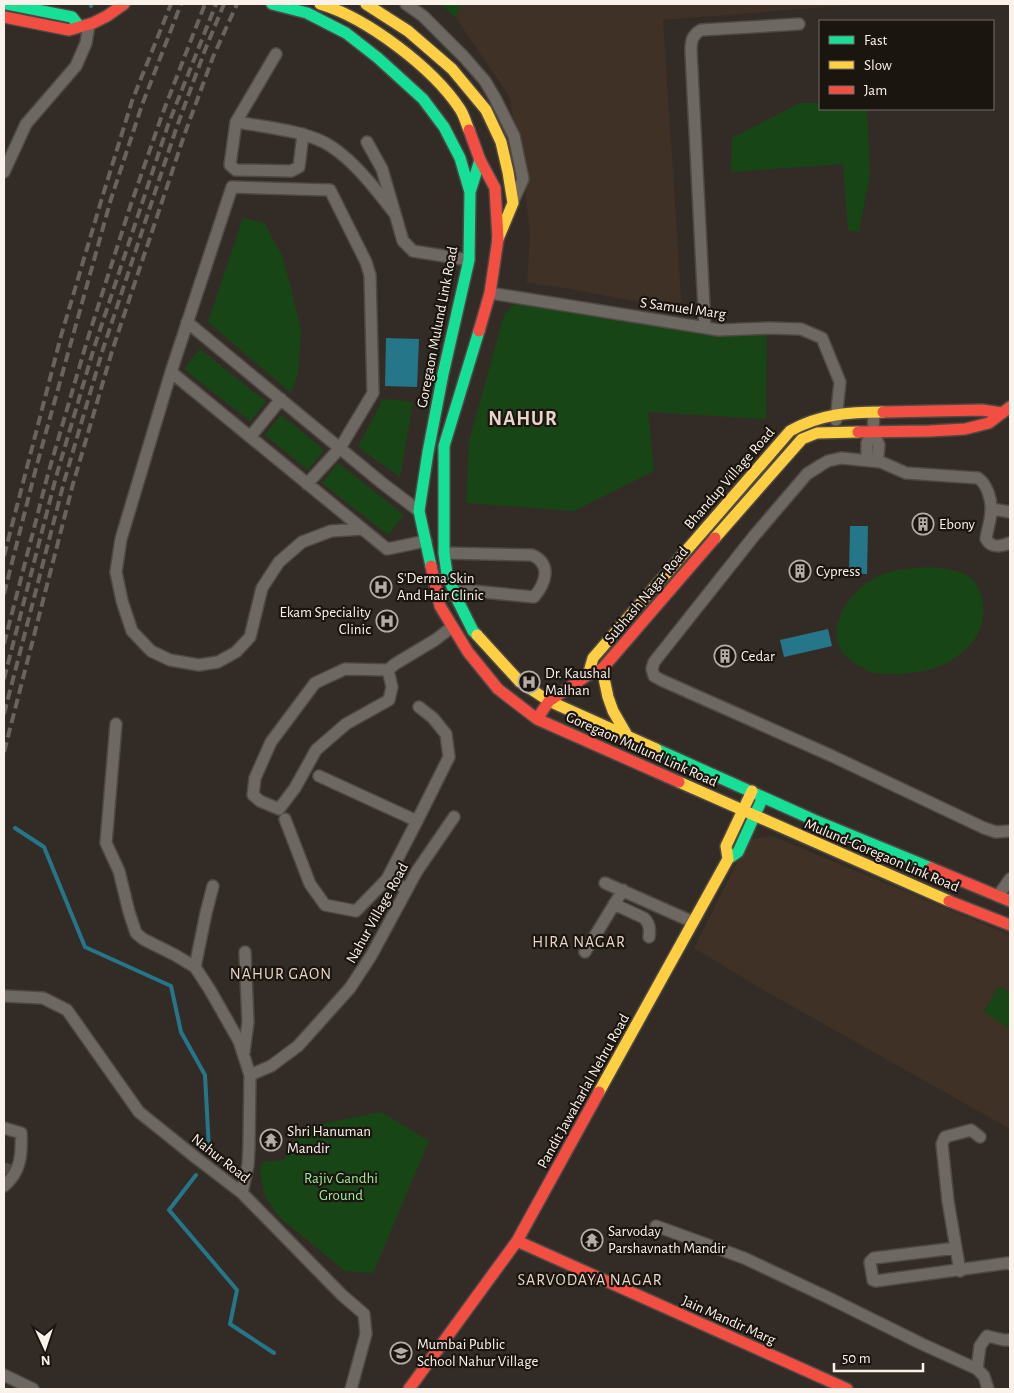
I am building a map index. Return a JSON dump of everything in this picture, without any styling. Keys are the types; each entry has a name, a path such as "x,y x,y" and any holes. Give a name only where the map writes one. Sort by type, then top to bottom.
{"street":[{"path":"4,172 26,124 76,66 86,43 84,26 72,16 7,4"},
{"path":"4,17 69,30 84,26 112,13 124,4"},
{"path":"275,4 307,13 346,33 378,58 422,99 444,127 460,158 470,192"},
{"path":"320,4 364,24 408,55 443,88 460,110 480,160"},
{"path":"366,4 408,31 452,69 486,110 501,142 508,172 512,203"},
{"path":"406,4 423,16 464,57 484,81 496,98 514,136 523,179 498,239"},
{"path":"705,328 691,51 692,38 701,30 799,24"},
{"path":"276,54 236,122 230,165 236,170 291,171 299,167 303,134"},
{"path":"236,122 303,134 332,146 370,183 396,214"},
{"path":"367,142 382,169 403,241 413,251 469,260"},
{"name":"Goregaon Mulund Link Road","path":"480,160 470,192 469,260 443,374 419,511 440,606 468,652 498,689 537,719 742,810"},
{"name":"Goregaon Mulund Link Road","path":"480,160 495,188 498,239 490,293 444,446 444,553 447,574 453,589 473,632 520,682 548,701 752,791"},
{"path":"307,484 340,448 373,393 370,275 366,262 330,190 232,187 187,322 121,539 116,572 122,601 132,631 151,651 170,660 199,665 218,662 236,652 250,637 262,588 278,562 302,542 332,531 362,529"},
{"name":"S Samuel Marg","path":"490,293 719,330 801,329 822,338 840,382 834,432"},
{"path":"187,322 419,511"},
{"path":"172,372 387,549 426,541"},
{"path":"250,437 281,400"},
{"name":"Bhandup Village Road","path":"588,675 593,658 790,430 804,423 837,414 1006,410"},
{"name":"Bhandup Village Road","path":"802,439 817,433 965,429 989,423 1006,410"},
{"path":"873,455 879,445 873,432 874,412"},
{"name":"Subhash Nagar Road","path":"588,675 602,669 802,439"},
{"path":"778,445 789,454"},
{"path":"1010,543 999,547 988,543 986,539 992,509 986,487 982,480 978,478 906,474 880,462 841,458 828,461 807,474 754,536 654,662 652,669 654,676 661,680 832,756 984,828 996,832 1010,831"},
{"path":"755,471 765,481"},
{"path":"992,509 1010,512"},
{"path":"716,515 727,524"},
{"path":"444,553 532,555 539,558 544,564 545,577 541,589 534,597 453,589"},
{"path":"678,559 688,568"},
{"path":"657,583 668,591"},
{"path":"626,619 637,628"},
{"path":"388,670 392,688 388,700 346,724 316,750 295,788 279,809 260,801 253,795 255,778 271,742 315,683 345,669 388,670 452,626"},
{"path":"602,669 613,711 628,737"},
{"path":"537,719 548,701 588,675"},
{"path":"285,819 310,884 325,905 356,910 387,879 449,757 446,734 433,718 419,707"},
{"path":"116,724 106,843 119,871 136,933 143,940 195,967 239,1041 250,1075 248,1156 242,1193"},
{"path":"319,776 417,821"},
{"name":"Pandit Jawaharlal Nehru Road","path":"409,1389 515,1249 728,859 726,846 752,791"},
{"name":"Mulund-Goregaon Link Road","path":"752,791 814,820 1006,897"},
{"path":"728,859 738,852 764,797"},
{"name":"Mulund-Goregaon Link Road","path":"742,810 927,892 1010,925"},
{"name":"Nahur Village Road","path":"250,1075 271,1066 298,1046 350,988 371,956 417,871 454,817"},
{"path":"1006,897 1010,878"},
{"path":"387,879 407,889"},
{"path":"605,883 693,922"},
{"path":"195,967 213,886"},
{"path":"585,952 623,890"},
{"path":"614,904 644,918 648,922 649,938"},
{"path":"644,918 652,904"},
{"path":"244,1056 248,1022 245,952"},
{"name":"Nahur Road","path":"4,996 43,998 66,1010 139,1112 242,1193 342,1295 364,1314 366,1334 353,1389"},
{"path":"4,1128 21,1133 22,1151 12,1179 4,1186"},
{"path":"960,1271 948,1201 942,1144 945,1137 971,1130 980,1137"},
{"path":"656,1226 744,1258 977,1369 984,1376 988,1389"},
{"path":"956,1248 874,1258 870,1262 873,1280 1010,1264"},
{"name":"Jain Mandir Marg","path":"515,1249 568,1270 756,1354 847,1389"},
{"name":"Jain Mandir Marg","path":"550,1268 568,1270"},
{"path":"977,1369 980,1346 987,1336 1010,1340"},
{"name":"Jain Mandir Marg","path":"756,1354 824,1389"},
{"path":"4,1375 32,1389"}],"shaded area":[{"path":"461,4 864,4 663,20 682,310 559,287 527,283 530,236 524,176 509,96 456,18"},
{"path":"772,836 1010,935 1010,992 998,987 984,1011 1010,1029 1010,1129 760,988 694,948 748,840"}],"green space":[{"path":"441,4 461,4 456,18"},
{"path":"800,103 819,103 819,110 867,110 870,175 859,232 848,230 843,164 731,172 732,138"},
{"path":"243,218 264,223 282,255 301,332 298,373 291,393 208,322"},
{"path":"515,303 710,333 767,332 766,419 648,412 654,471 574,511 466,503 469,442 504,315"},
{"path":"200,349 266,402 250,421 184,369"},
{"path":"383,399 413,402 400,477 358,447"},
{"path":"281,415 324,450 308,470 265,435"},
{"path":"338,463 404,515 388,535 322,483"},
{"path":"928,567 951,570 967,575 979,590 982,598 983,618 977,635 966,649 942,665 924,671 904,674 873,673 856,664 844,654 838,643 837,631 839,619 853,596 873,579 886,573"},
{"path":"998,987 1010,992 1010,1029 984,1012"},
{"name":"Rajiv Gandhi Ground","path":"381,1112 429,1141 373,1273 345,1271 278,1216 264,1194 260,1171 262,1162 284,1160 301,1128"}],"water":[{"path":"386,338 419,339 417,387 385,386"},
{"path":"850,526 868,526 867,574 849,574"},
{"path":"828,629 832,646 784,657 780,640"}],"waterway":[{"path":"15,828 44,847 85,947 171,986 181,1032 205,1075 209,1150"},
{"path":"196,1175 169,1210 237,1290 230,1324 274,1353"}],"tunnel":[{"path":"4,1168 12,1170"}],"railway":[{"path":"4,556 61,336 102,198 132,101 171,4"},
{"path":"4,594 36,468 111,199 142,105 181,4"},
{"path":"4,644 48,474 87,341 162,115 205,4"},
{"path":"4,679 56,477 94,348 168,125 216,4"},
{"path":"4,714 64,482 103,349 176,129 224,4"},
{"path":"4,752 73,484 113,348 185,133 213,57 237,4"}],"traffic: fast":[{"path":"7,4 72,17 79,26"},
{"path":"272,4 307,13 346,33 378,58 423,99 444,127 460,158 470,192"},
{"path":"431,566 419,511 443,374 469,260 470,192 480,160"},
{"path":"477,635 473,631 458,601 447,574 444,553 444,446 479,331"},
{"path":"656,749 814,820 931,868"},
{"path":"728,859 738,852 763,797"}],"traffic: slow":[{"path":"320,4 358,21 398,46 416,61 448,93 461,111 469,130"},
{"path":"366,4 408,31 452,69 486,110 501,142 513,203 498,239"},
{"path":"588,675 593,658 790,431 812,421 835,415 883,412"},
{"path":"715,538 802,439 817,433 858,432"},
{"path":"477,635 520,682 549,701 656,749"},
{"path":"602,669 613,711 628,737"},
{"path":"679,782 949,901"},
{"path":"599,1092 728,859 726,846 752,791"}],"traffic: jam":[{"path":"4,17 69,30 93,23 124,4"},
{"path":"469,130 480,160 495,188 498,239 490,293 479,331"},
{"path":"858,432 965,429 989,423 1010,407"},
{"path":"883,412 982,410 1002,413"},
{"path":"537,719 549,701 588,675 602,669 715,538"},
{"path":"431,566 440,606 468,652 498,689 537,719 679,782"},
{"path":"931,868 1010,901"},
{"path":"949,901 1010,925"},
{"path":"409,1389 517,1241 599,1092"},
{"path":"517,1241 847,1389"}],"place":[{"name":"Ebony","path":"923,524"},
{"name":"Cypress","path":"800,571"},
{"name":"S'Derma Skin And Hair Clinic","path":"381,587"},
{"name":"Ekam Speciality Clinic","path":"387,621"},
{"name":"Cedar","path":"725,656"},
{"name":"Dr. Kaushal Malhan","path":"529,682"},
{"name":"Shri Hanuman Mandir","path":"271,1140"},
{"name":"Sarvoday Parshavnath Mandir","path":"592,1240"},
{"name":"Mumbai Public School Nahur Village","path":"401,1353"}],"district":[{"name":"NAHUR","path":"523,418"},
{"name":"HIRA NAGAR","path":"579,941"},
{"name":"NAHUR GAON","path":"281,973"},
{"name":"SARVODAYA NAGAR","path":"590,1279"}]}
